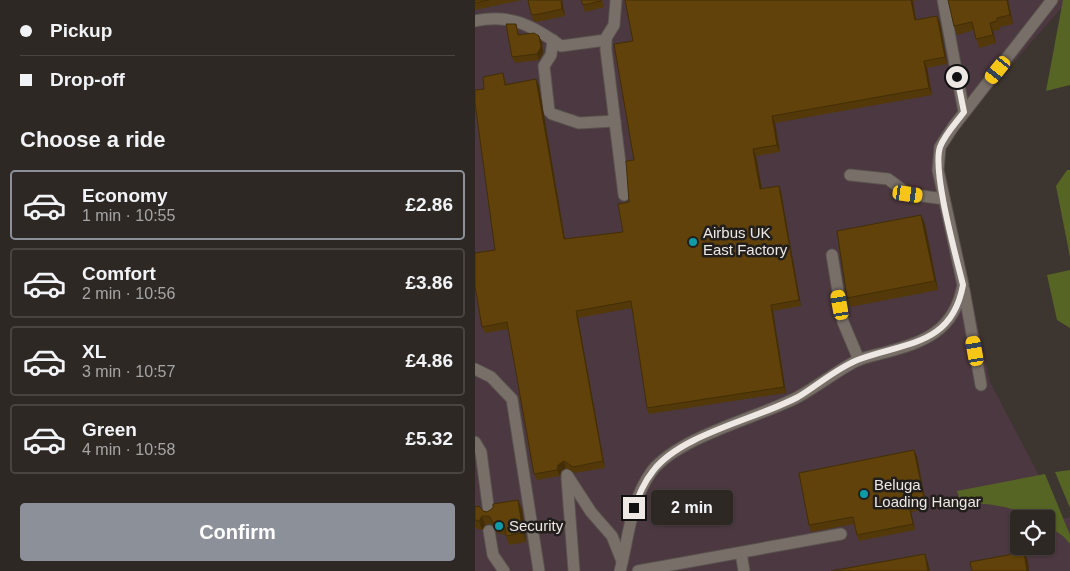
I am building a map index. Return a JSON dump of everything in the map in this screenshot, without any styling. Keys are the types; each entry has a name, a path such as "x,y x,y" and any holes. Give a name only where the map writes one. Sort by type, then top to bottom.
{"street":[{"path":"616,0 614,25 606,40 624,195"},
{"path":"943,0 964,112"},
{"path":"981,384 963,285 938,170 940,147 964,112 1053,0"},
{"path":"475,20 494,17 504,18 535,28 561,46 606,40"},
{"path":"553,40 551,55 544,66 549,111 552,114 579,123 615,121"},
{"path":"850,175 888,179 908,194 944,199"},
{"path":"831,255 843,322 859,360"},
{"path":"621,567 629,525 639,495 652,471 668,456 698,439 797,397 859,360 924,340 942,328 957,306 963,285"},
{"path":"475,368 491,377 512,399 539,571"},
{"path":"475,442 481,452 489,514"},
{"path":"574,571 567,475 591,512 612,536 621,567"},
{"path":"489,531 493,556 504,571"},
{"path":"639,571 841,534"},
{"path":"741,553 745,571"}],"shaded area":[{"path":"475,0 1063,0 1063,6 954,134 946,148 944,169 990,382 1062,519 1070,517 1070,571 475,571"}],"green space":[{"path":"1063,0 1070,0 1070,85 1046,91"},
{"path":"1067,170 1070,170 1070,257 1056,186"},
{"path":"1070,270 1070,328 1057,320 1047,275"},
{"path":"1070,470 1070,508 1055,472"},
{"path":"1045,474 1070,535 1070,544 1055,531 1055,510 1016,510 976,503 961,504 957,491"}],"building":[{"path":"475,0 489,0 475,3"},
{"path":"528,0 561,0 562,9 534,15 531,14"},
{"path":"581,0 601,0 601,1 583,5"},
{"name":"Airbus UK East Factory","path":"625,0 911,0 915,20 937,16 945,57 924,61 929,88 772,116 777,145 753,149 760,189 779,186 799,300 771,305 784,387 647,408 631,301 576,311 603,461 573,467 564,461 558,465 557,470 534,474 507,322 482,327 475,286 475,253 495,250 475,103 475,90 484,89 483,77 503,73 505,85 536,79 564,239 623,232 618,204 629,202 626,161 634,160 614,44 633,41"},
{"path":"948,0 1007,0 1010,15 997,18 997,21 990,23 993,35 976,39 972,22 954,26"},
{"path":"506,24 516,24 518,35 534,33 539,36 541,47 537,54 512,57"},
{"path":"921,215 935,281 847,298 837,231"},
{"name":"Beluga Loading Hangar","path":"914,450 925,502 909,505 913,524 857,535 853,517 809,525 799,473"},
{"path":"518,500 523,533 506,536 505,527 494,524 489,516 482,516 479,521 475,520 475,507 479,506 483,511 487,512 493,508 493,504"},
{"path":"925,554 928,571 831,571"},
{"path":"1010,555 1024,555 1027,571 972,571 970,562"}],"place":[{"name":"Airbus UK East Factory","path":"693,242"},
{"name":"Beluga Loading Hangar","path":"864,494"},
{"name":"Security","path":"499,526"}],"route":[{"path":"634,508 652,471 677,450 698,439 797,397 859,360 924,340 942,328 949,319 957,306 963,285 940,181 938,159 940,147 946,136 964,112 957,77"}]}
